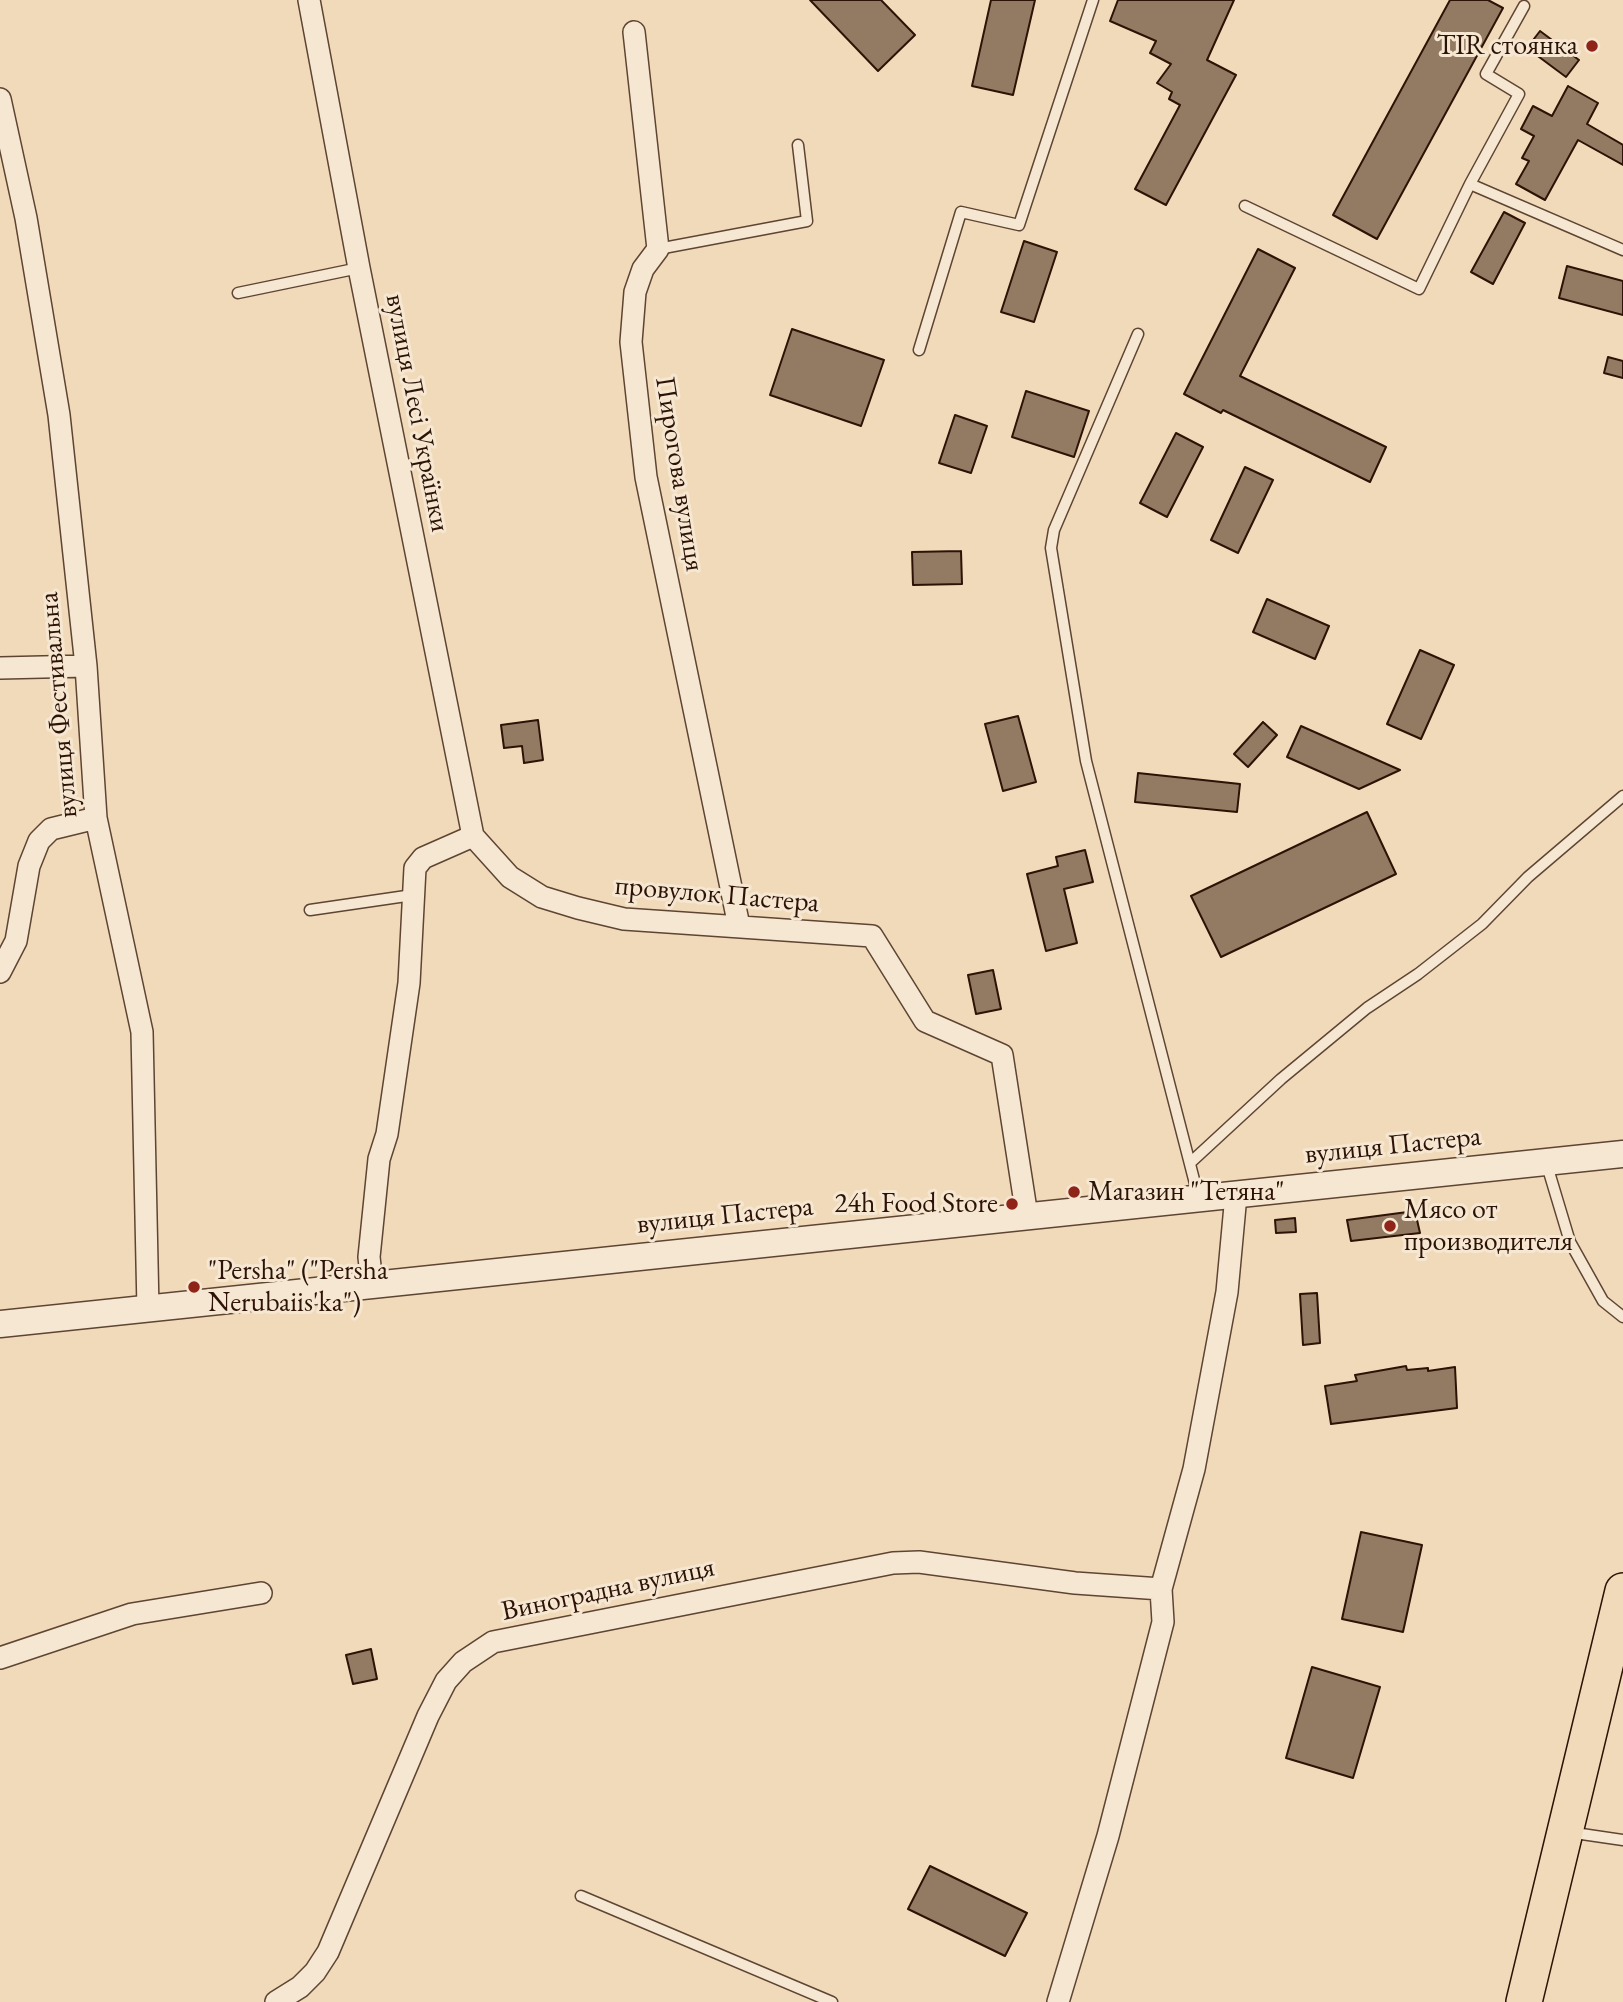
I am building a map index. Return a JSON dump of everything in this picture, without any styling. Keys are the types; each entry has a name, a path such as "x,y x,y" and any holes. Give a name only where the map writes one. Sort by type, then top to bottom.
{"highway":[{"path":"1524,2002 1623,1591"}],"street":[{"name":"вулиця Лесі Українки","path":"309,0 359,268 473,836"},
{"path":"634,33 657,249"},
{"name":"вулиця Фестивальна","path":"0,99 26,218 59,415 86,666 96,818 142,1032 148,1308"},
{"name":"Пирогова вулиця","path":"657,249 643,269 635,292 631,342 646,477 739,926"},
{"path":"0,668 86,666"},
{"path":"0,972 16,941 29,866 39,841 51,830 96,818"},
{"path":"372,1284 369,1257 379,1159 387,1134 409,983 415,868 423,858 473,836"},
{"name":"провулок Пастера","path":"473,836 510,877 542,897 624,919 872,936 925,1021 1002,1055 1027,1216"},
{"name":"вулиця Пастера","path":"0,1324 1623,1154"},
{"path":"1058,2002 1108,1836 1163,1622 1161,1589 1194,1469 1227,1292 1236,1195"},
{"name":"Виноградна вулиця","path":"276,2002 300,1987 315,1972 328,1952 428,1716 446,1681 463,1662 493,1642 893,1563 919,1562 1075,1583 1161,1589"},
{"path":"0,1655 132,1614 261,1593"}],"lane":[{"path":"919,350 961,212 1019,225 1093,0"},
{"path":"1245,206 1419,289 1470,184 1519,94 1486,74 1524,6"},
{"path":"657,249 807,221 798,145"},
{"path":"1470,184 1623,250"},
{"path":"238,293 359,268"},
{"path":"1138,334 1054,530 1051,548 1086,761 1199,1199"},
{"path":"1190,1163 1282,1079 1367,1008 1418,974 1482,924 1528,877 1623,796"},
{"path":"310,910 414,895"},
{"path":"1546,1162 1570,1242 1603,1301 1623,1317"},
{"path":"1566,1831 1623,1840"},
{"path":"581,1896 832,2002"}],"building":[{"path":"810,0 881,0 915,35 878,71"},
{"path":"991,0 1035,0 1013,95 972,86"},
{"path":"1118,0 1234,0 1207,60 1236,75 1166,205 1135,189 1180,105 1169,99 1172,92 1157,83 1171,64 1150,53 1156,41 1110,21"},
{"path":"1450,0 1488,0 1503,8 1377,239 1333,215"},
{"path":"1540,31 1579,60 1566,77 1527,48"},
{"path":"1568,86 1598,103 1587,124 1623,145 1623,165 1578,140 1545,200 1516,184 1529,161 1522,158 1534,136 1521,129 1533,106 1552,116"},
{"path":"1504,212 1525,223 1493,284 1471,272"},
{"path":"1024,241 1057,252 1034,322 1001,312"},
{"path":"1258,249 1295,268 1240,376 1386,447 1370,482 1223,410 1221,413 1184,394"},
{"path":"1567,266 1623,281 1623,315 1559,298"},
{"path":"792,329 884,360 861,426 770,395"},
{"path":"1608,357 1623,361 1623,378 1604,373"},
{"path":"1026,391 1089,411 1074,457 1012,437"},
{"path":"955,415 987,426 971,473 939,463"},
{"path":"1176,433 1203,447 1167,517 1140,503"},
{"path":"1245,467 1273,480 1238,553 1211,540"},
{"path":"961,551 962,584 913,585 912,552"},
{"path":"1267,599 1329,626 1315,659 1253,632"},
{"path":"1420,650 1454,665 1421,739 1387,724"},
{"path":"1018,716 1036,782 1003,791 985,724"},
{"path":"538,720 543,760 524,763 522,746 504,748 501,725"},
{"path":"1263,722 1277,735 1248,767 1234,754"},
{"path":"1301,726 1400,770 1359,789 1287,757"},
{"path":"1138,773 1240,784 1237,812 1135,802"},
{"path":"1367,812 1396,874 1221,957 1191,896"},
{"path":"1085,850 1093,882 1064,889 1077,943 1046,951 1027,874 1058,866 1056,857"},
{"path":"993,970 1001,1009 976,1014 968,975"},
{"name":"Мясо от производителя","path":"1415,1211 1420,1233 1351,1241 1347,1220"},
{"path":"1295,1218 1296,1232 1276,1233 1275,1220"},
{"path":"1317,1293 1320,1343 1303,1345 1300,1294"},
{"path":"1406,1366 1407,1370 1428,1368 1428,1371 1455,1367 1457,1408 1331,1424 1325,1386 1357,1381 1355,1375"},
{"path":"1361,1532 1422,1545 1403,1632 1342,1619"},
{"path":"371,1649 377,1679 353,1684 346,1655"},
{"path":"1312,1667 1380,1687 1353,1778 1286,1758"},
{"path":"930,1866 1027,1913 1005,1956 908,1909"}],"place":[{"name":"TIR стоянка","path":"1592,46"},
{"name":"Магазин \"Тетяна\"","path":"1074,1192"},
{"name":"24h Food Store","path":"1012,1204"},
{"name":"Мясо от производителя","path":"1390,1226"},
{"name":"\"Persha\" (\"Persha Nerubaiis'ka\")","path":"194,1287"}]}
